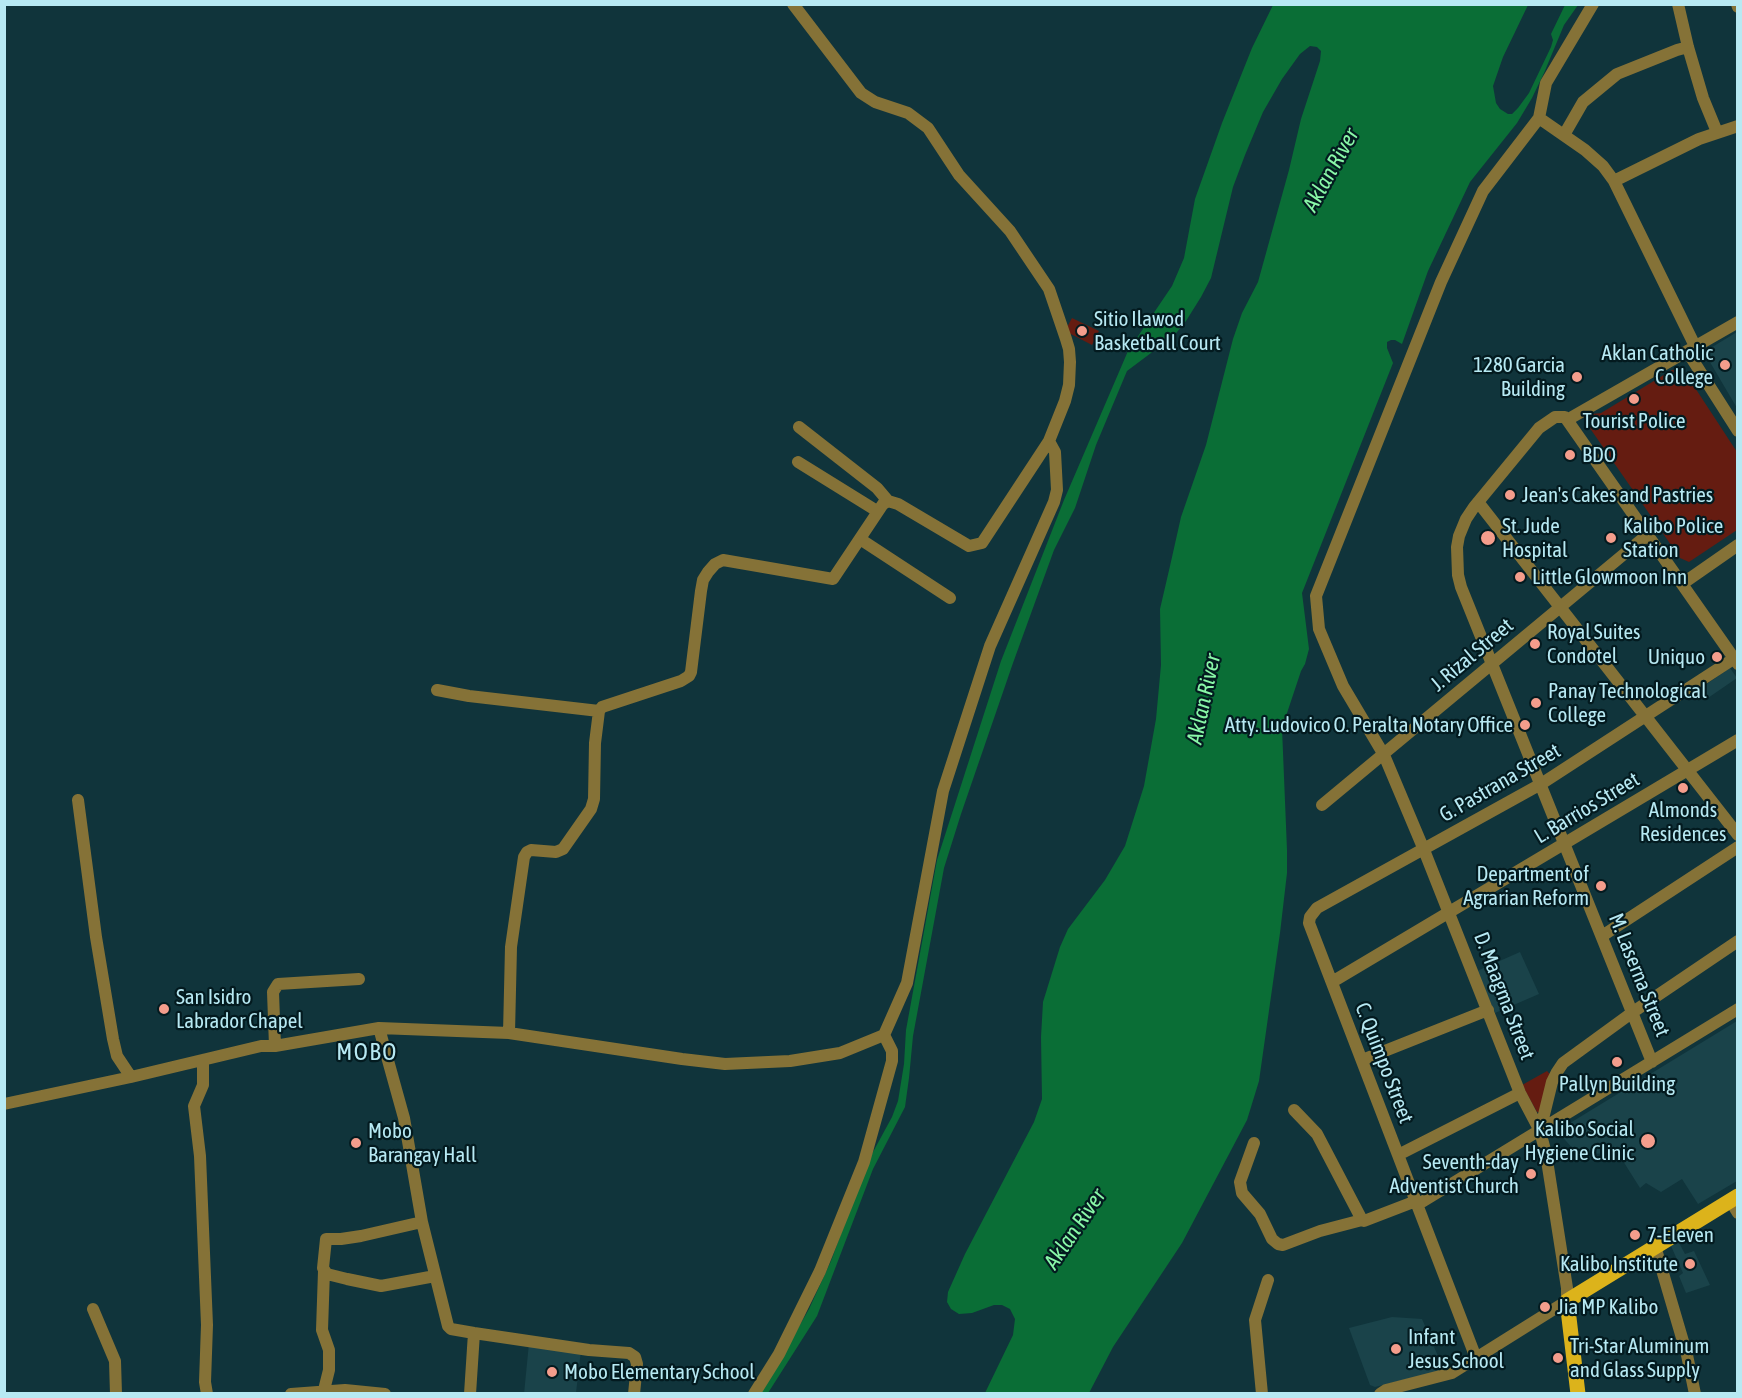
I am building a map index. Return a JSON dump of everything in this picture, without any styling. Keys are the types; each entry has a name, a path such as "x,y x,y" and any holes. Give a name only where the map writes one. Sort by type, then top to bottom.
{"main road":[{"path":"1570,1295 1735,1203"},
{"name":"D. Maagma Street","path":"1570,1295 1578,1394"},
{"name":"D. Maagma Street","path":"1570,1295 1587,1394"}],"street":[{"path":"793,4 856,87 868,99 908,113 928,128 959,175 1010,231 1049,289 1069,349 1070,362 1069,385 1065,402 1049,441 986,538 977,545 969,546 898,504 888,501 877,488 799,427"},
{"path":"1593,4 1546,83 1539,118 1593,157 1614,181 1691,349 1737,431"},
{"path":"1678,4 1702,98 1717,132"},
{"path":"1564,135 1582,102 1617,74 1677,50 1688,48"},
{"name":"D. Maagma Street","path":"1539,118 1483,191 1441,282 1316,596 1319,629 1339,676 1384,755 1520,1093 1540,1131 1570,1295"},
{"path":"1614,181 1699,139 1737,126"},
{"name":"M. Laserna Street","path":"1652,1062 1461,587 1456,555 1466,519 1539,428 1555,417 1566,419 1737,322"},
{"path":"1566,419 1736,660"},
{"path":"4,1104 261,1046 274,1046 379,1028 509,1033 725,1064 790,1061 840,1053 884,1035 907,983 943,791 990,646 1054,502 1057,490 1054,452 1049,441"},
{"path":"798,462 878,511"},
{"path":"509,1033 511,947 524,857 531,850 556,852 563,849 591,809 594,799 599,711 602,707 681,681 688,676 691,672 701,591 704,580 715,564 723,560 733,561 833,579 878,511 888,501"},
{"path":"1478,502 1737,835"},
{"name":"J. Rizal Street","path":"1322,805 1647,535"},
{"path":"860,539 950,598"},
{"path":"1682,584 1737,544"},
{"name":"G. Pastrana Street","path":"1310,917 1317,908 1541,784 1736,660"},
{"path":"437,690 469,696 599,711"},
{"name":"L. Barrios Street","path":"1332,982 1737,740"},
{"path":"78,800 96,937 113,1039 117,1056 131,1077"},
{"path":"1602,936 1737,847"},
{"name":"C. Quimpo Street","path":"1310,917 1310,923 1332,982 1476,1358"},
{"path":"1540,1131 1552,1083 1563,1064 1633,1012 1737,941"},
{"path":"274,1046 273,992 278,984 359,979"},
{"path":"1254,1143 1240,1182 1242,1193 1260,1214 1272,1239 1283,1245 1320,1231 1364,1221 1416,1203 1540,1131 1737,1009"},
{"path":"1362,1060 1488,1010"},
{"path":"379,1028 404,1118 422,1222 448,1326 451,1329 474,1333 589,1350 628,1353 635,1357 637,1364 634,1394"},
{"path":"754,1394 778,1354 820,1271 864,1162 892,1061 892,1051 884,1035"},
{"path":"203,1060 203,1085 194,1106 200,1156 207,1324 205,1382 207,1394"},
{"path":"1398,1155 1520,1093"},
{"path":"1294,1110 1317,1134 1362,1220"},
{"path":"324,1390 329,1370 329,1350 322,1330 326,1239 361,1236 422,1222"},
{"path":"1656,1246 1687,1355 1695,1394"},
{"path":"324,1271 347,1280 381,1286 435,1276"},
{"path":"1262,1394 1255,1320 1268,1280"},
{"path":"1380,1394 1386,1390 1420,1388 1452,1373 1570,1295"},
{"path":"93,1309 115,1361 116,1394"},
{"path":"470,1394 474,1333"},
{"path":"291,1394 324,1390 386,1394"}],"shaded area":[{"name":"Sitio Ilawod Basketball Court","path":"1072,318 1099,331 1092,345 1065,331"},
{"name":"Aklan Catholic College","path":"1737,332 1737,408 1704,352"},
{"path":"1678,369 1686,374 1737,452 1737,530 1689,562 1680,558 1587,424 1592,414 1601,413 1672,370"},
{"path":"1730,668 1737,678 1705,700 1698,690"},
{"path":"1520,952 1539,994 1495,1013 1477,971"},
{"path":"1737,1021 1737,1181 1698,1204 1682,1179 1661,1192 1646,1183 1640,1188 1618,1153 1585,1154 1575,1151 1557,1131"},
{"path":"1547,1071 1550,1074 1540,1113 1537,1112 1522,1085"},
{"name":"Kalibo Institute","path":"1678,1241 1685,1254 1694,1251 1710,1285 1686,1293 1679,1276 1683,1273 1671,1246"},
{"name":"Infant Jesus School","path":"1392,1317 1422,1319 1444,1370 1375,1387 1370,1385 1349,1328"},
{"name":"Mobo Elementary School","path":"529,1343 581,1350 576,1393 524,1394"}],"water":[{"name":"Aklan River","path":"1273,5 1528,5 1503,57 1493,86 1496,103 1500,109 1512,114 1529,93 1551,47 1553,40 1551,34 1565,5 1578,5 1564,25 1544,73 1517,123 1470,182 1428,271 1402,344 1395,340 1387,342 1393,363 1302,593 1309,649 1282,728 1287,873 1259,1081 1247,1120 1182,1243 1113,1347 1089,1393 985,1393 1013,1335 1015,1319 1010,1309 1002,1305 959,1314 951,1309 947,1302 948,1292 965,1254 1034,1122 1042,1099 1043,1002 1060,947 1068,929 1105,880 1125,846 1144,786 1156,719 1161,665 1160,609 1181,517 1206,445 1233,339 1242,313 1258,282 1301,119 1320,61 1321,51 1317,47 1310,46 1300,54 1282,79 1263,112 1233,187 1211,278 1201,297 1186,321 1168,343 1127,371 1096,445 1075,508 1054,550 1013,663 944,868 913,1036 905,1107 873,1169 817,1316 768,1393 759,1394 809,1309 831,1261 867,1163 898,1101 904,1064 906,1030 937,860 1001,661 1064,500 1128,351 1172,286 1184,258 1195,199 1252,48"}],"place":[{"name":"Sitio Ilawod Basketball Court","path":"1082,331"},
{"name":"Aklan Catholic College","path":"1725,365"},
{"name":"1280 Garcia Building","path":"1577,377"},
{"name":"Tourist Police","path":"1634,399"},
{"name":"BDO","path":"1570,455"},
{"name":"Jean's Cakes and Pastries","path":"1510,495"},
{"name":"St. Jude Hospital","path":"1488,538"},
{"name":"Kalibo Police Station","path":"1611,538"},
{"name":"Little Glowmoon Inn","path":"1520,577"},
{"name":"Royal Suites Condotel","path":"1535,644"},
{"name":"Uniquo","path":"1717,657"},
{"name":"Panay Technological College","path":"1536,703"},
{"name":"Atty. Ludovico O. Peralta Notary Office","path":"1525,725"},
{"name":"Almonds Residences","path":"1683,788"},
{"name":"Department of Agrarian Reform","path":"1601,886"},
{"name":"San Isidro Labrador Chapel","path":"164,1009"},
{"name":"Pallyn Building","path":"1617,1062"},
{"name":"Kalibo Social Hygiene Clinic","path":"1648,1141"},
{"name":"Mobo Barangay Hall","path":"356,1143"},
{"name":"Seventh-day Adventist Church","path":"1531,1174"},
{"name":"7-Eleven","path":"1635,1235"},
{"name":"Kalibo Institute","path":"1690,1264"},
{"name":"Jia MP Kalibo","path":"1545,1307"},
{"name":"Infant Jesus School","path":"1396,1349"},
{"name":"Tri-Star Aluminum and Glass Supply","path":"1558,1358"},
{"name":"Mobo Elementary School","path":"552,1372"}],"district":[{"name":"MOBO","path":"367,1052"}]}
